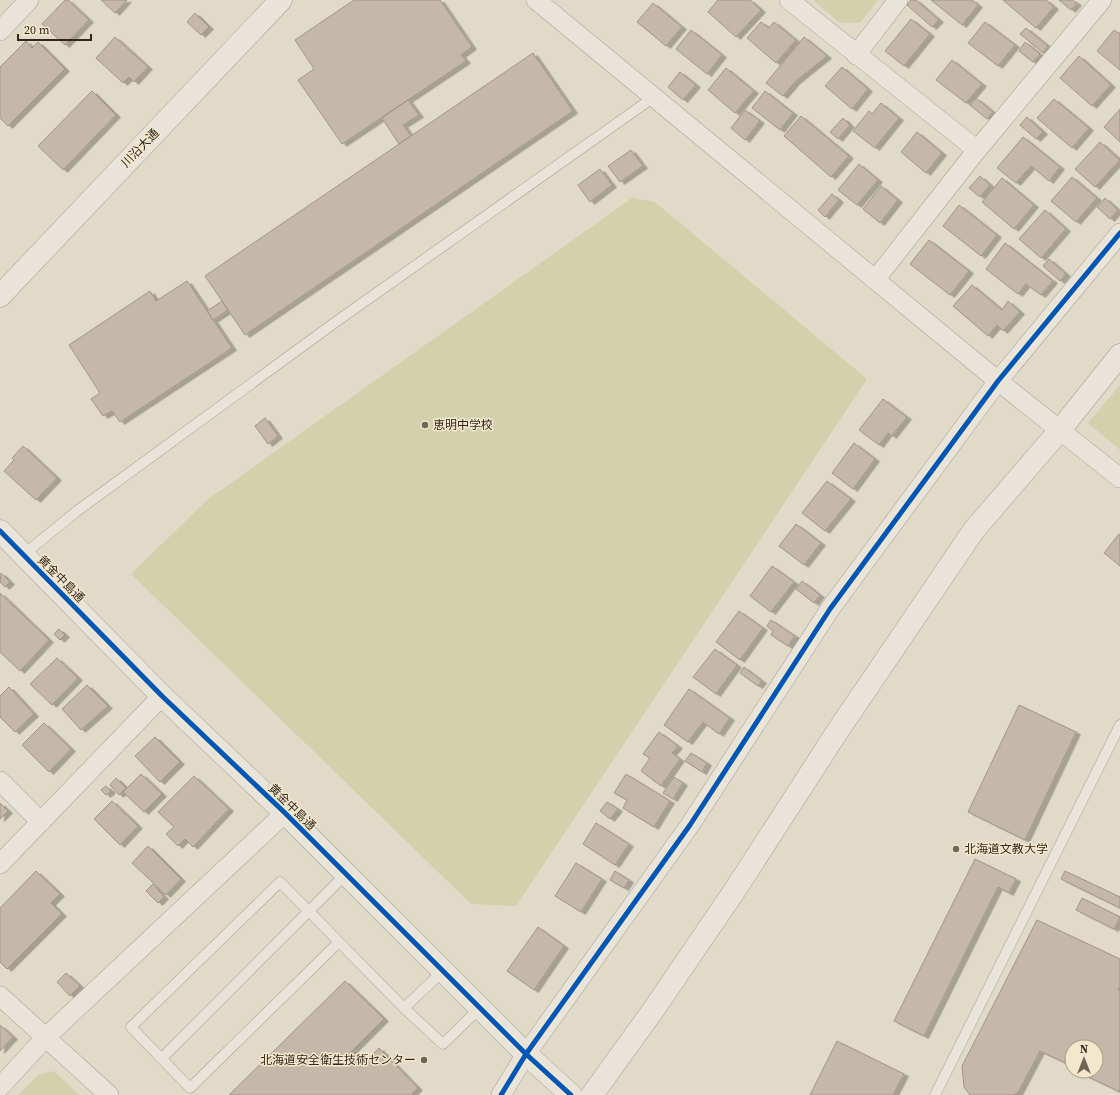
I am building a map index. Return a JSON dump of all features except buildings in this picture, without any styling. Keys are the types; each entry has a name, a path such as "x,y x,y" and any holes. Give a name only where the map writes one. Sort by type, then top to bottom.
{"street":[{"path":"0,31 29,0"},
{"name":"川沿大通","path":"0,296 281,0"},
{"path":"537,0 998,381 1120,478"},
{"path":"789,0 856,55 977,150"},
{"path":"856,55 898,0"},
{"path":"876,280 977,150 1102,0"},
{"path":"501,1095 526,1054 690,825 830,609 998,381 1120,233"},
{"path":"592,1095 654,1009 735,890 839,729 974,530 1060,430 1120,355"},
{"name":"黄金中島通","path":"0,532 162,696 285,813 526,1054 571,1095"},
{"path":"0,864 162,696"},
{"path":"0,781 41,822"},
{"path":"0,1088 46,1037 285,813"},
{"path":"0,996 109,1095"}],"lane":[{"path":"23,555 77,511 337,321 654,97"},
{"path":"935,1095 1120,725"},
{"path":"162,1058 346,874"},
{"path":"339,942 190,1088 131,1027 280,882 404,1008 443,1044 480,1008"},
{"path":"404,1008 443,970"}],"green space":[{"path":"813,0 878,0 860,23 840,23"},
{"path":"632,198 655,202 867,379 516,906 471,904 131,574 207,500"},
{"path":"1120,385 1120,450 1088,423"},
{"path":"54,1071 79,1095 18,1095 38,1075"}],"cycle path":[{"path":"501,1095 526,1054 690,825 830,609 998,381 1120,233"},
{"path":"0,531 162,696 285,813 526,1054 571,1095"}],"place":[{"name":"恵明中学校","path":"425,425"},
{"name":"北海道文教大学","path":"956,849"},
{"name":"北海道安全衛生技術センター","path":"424,1060"}]}
